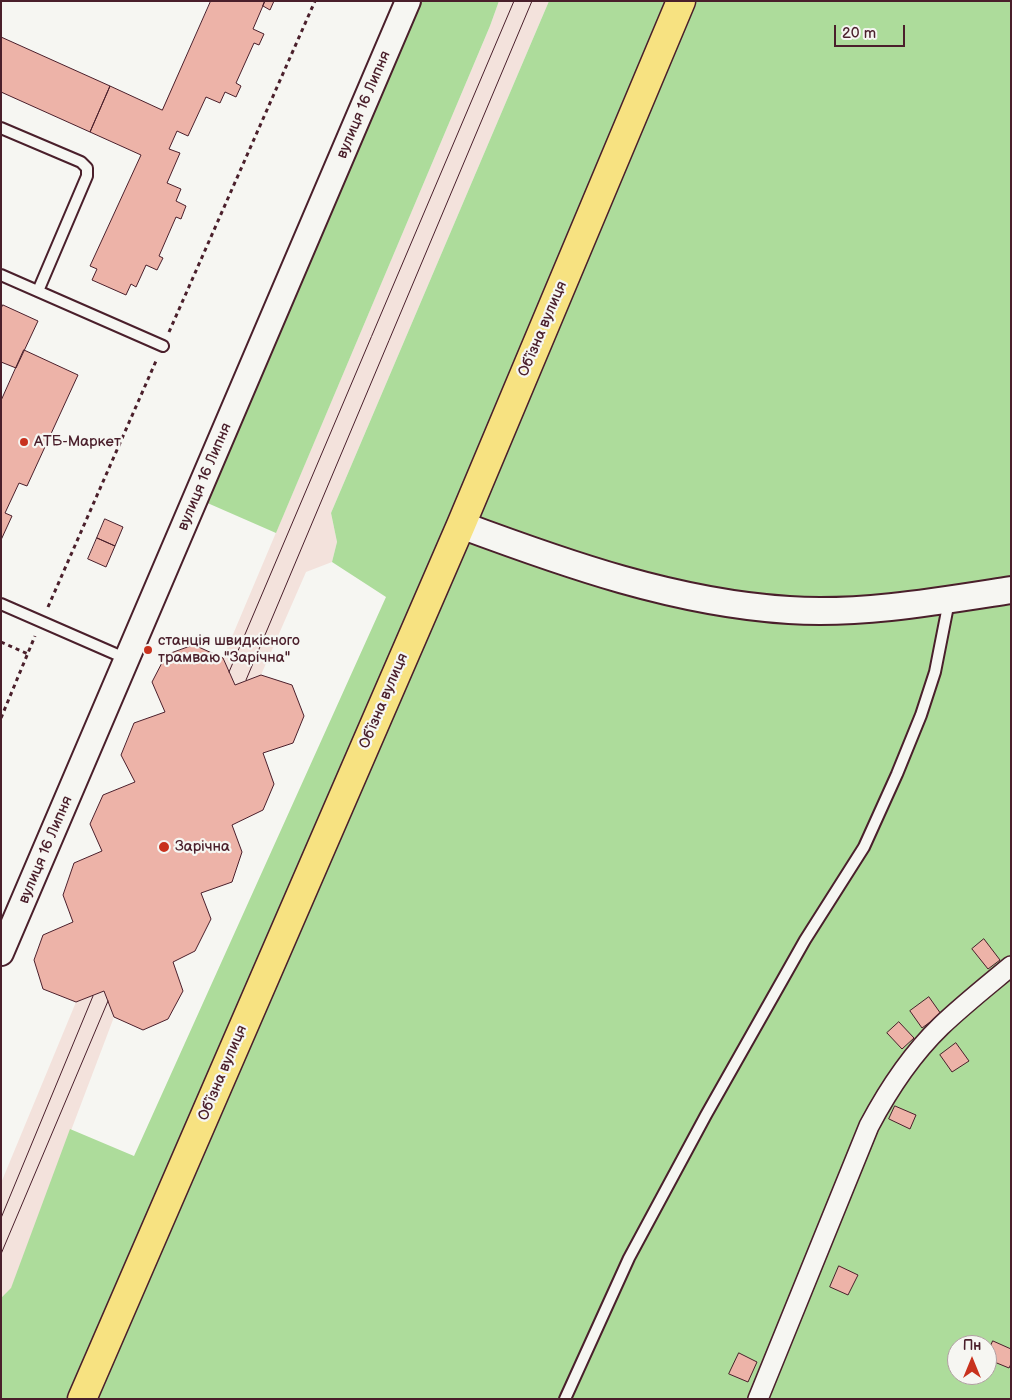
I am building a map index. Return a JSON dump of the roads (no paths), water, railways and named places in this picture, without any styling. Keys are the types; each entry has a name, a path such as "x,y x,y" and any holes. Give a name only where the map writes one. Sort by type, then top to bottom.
{"main road":[{"name":"Обʼїзна вулиця","path":"82,1399 461,525 681,1"},
{"path":"461,525 545,556 628,581 731,604 790,610 855,610 950,600 1011,590"}],"street":[{"name":"вулиця 16 Липня","path":"1,953 408,1"},
{"path":"758,1399 869,1126 886,1093 940,1027 1011,966"}],"lane":[{"path":"1,128 81,162 87,168 86,176 38,290"},
{"path":"1,275 163,346"},
{"path":"565,1399 629,1258 706,1115 805,940 864,847 921,715 934,672 950,600"},
{"path":"1,604 128,659"}],"tram line":[{"path":"229,672 514,1"},
{"path":"246,680 532,1"},
{"path":"1,1218 93,996"},
{"path":"1,1254 108,1001"}],"place":[{"name":"АТБ-Маркет","path":"24,442"},
{"name":"станція швидкісного трамваю \"Зарічна\"","path":"148,650"},
{"name":"Зарічна","path":"164,847"}]}
